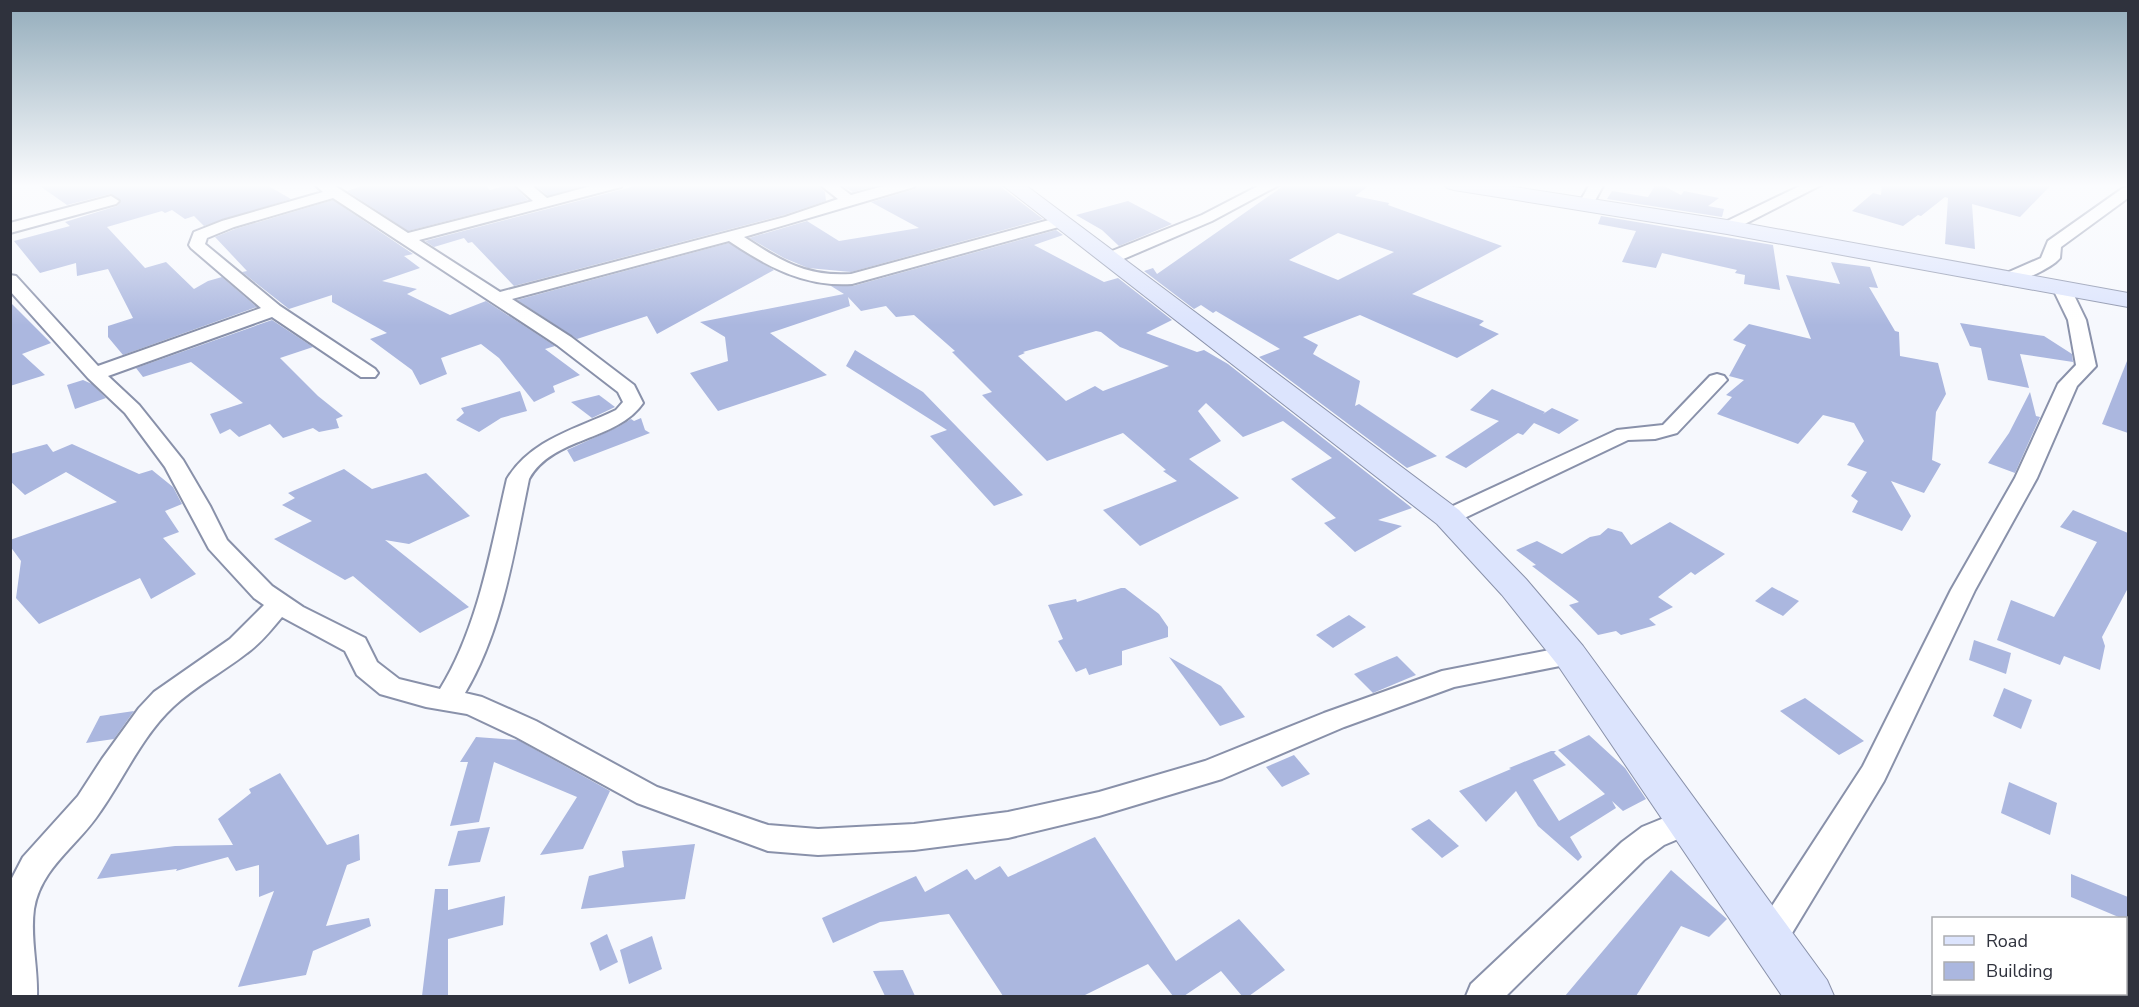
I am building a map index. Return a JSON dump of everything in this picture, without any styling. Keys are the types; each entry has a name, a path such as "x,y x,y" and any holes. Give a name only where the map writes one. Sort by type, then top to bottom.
{"street":[{"path":"210,231 200,235 197,245 274,310 368,374"},
{"path":"393,231 601,367 627,389 633,403 623,414 550,447 525,467 518,479 506,539 479,637 469,664 447,700"},
{"path":"405,239 436,231"},
{"path":"497,298 749,231"},
{"path":"730,236 789,271 820,281 834,282 1027,231"},
{"path":"1072,231 1336,430 1448,518 1514,587 1570,655 1686,822 1771,937 1810,996"},
{"path":"1108,259 1176,231"},
{"path":"1749,231 2128,300"},
{"path":"2008,279 2047,262 2052,258 2051,250 2054,244 2072,231"},
{"path":"10,280 95,374 132,409 175,465 199,506 217,544 263,592 287,608 356,645 366,668 390,687 472,704 526,729 647,795 768,838 837,841 914,837 1008,825 1099,804 1212,771 1334,720 1451,678 1570,655"},
{"path":"1771,937 1874,772 1963,590 2026,477 2068,384 2086,366 2077,321 2062,289"},
{"path":"95,374 274,310"},
{"path":"1448,518 1623,434 1655,434 1670,429 1717,380"},
{"path":"20,996 21,977 16,937 18,909 34,867 89,805 112,767 157,707 287,608"},
{"path":"1483,996 1633,851 1653,836 1686,822"}],"building":[{"path":"51,231 111,231 145,268 166,262 194,289 208,281 222,277 257,307 123,355 108,337 108,326 133,318 108,269 77,276 76,263 40,273 14,241"},
{"path":"230,231 379,231 413,254 404,256 420,268 382,281 417,289 407,294 450,315 486,301 555,346 545,349 580,375 553,386 555,392 534,402 499,358 481,344 441,358 447,374 420,385 412,370 370,339 387,333 332,302 332,295 289,309 242,272 247,271 215,237"},
{"path":"463,231 723,231 514,286 472,242 468,243 464,238 434,247 425,241"},
{"path":"773,231 823,231 839,241 901,231 1000,231 851,272 808,268 784,258 749,238"},
{"path":"1057,231 1063,235 1034,245 1104,282 1118,278 1172,320 1146,333 1197,352 1204,350 1228,364 1412,508 1378,520 1402,526 1355,552 1324,523 1336,518 1291,479 1332,458 1283,421 1243,437 1206,403 1198,411 1221,441 1189,459 1239,498 1140,546 1103,510 1177,481 1163,471 1166,470 1123,433 1047,461 982,395 992,392 952,352 955,351 914,315 896,317 886,306 861,311 848,297 850,306 770,333 827,375 718,411 690,373 728,361 725,337 700,322 844,294 831,286 853,286","holes":["1096,331 1101,332 1120,347 1169,366 1103,391 1095,386 1066,401 1018,356 1025,353 1023,352"]},
{"path":"1103,231 1155,231 1119,246"},
{"path":"1219,231 1460,231 1502,246 1412,294 1484,321 1479,325 1499,334 1457,358 1360,315 1303,337 1318,345 1313,354 1360,381 1355,406 1359,404 1437,456 1407,468 1259,357 1280,349 1216,311 1213,313 1201,305 1194,309 1144,271 1153,268 1157,274","holes":["1338,233 1394,252 1338,280 1289,260"]},
{"path":"1636,231 1690,231 1773,245 1780,290 1744,284 1745,275 1735,273 1737,270 1662,253 1656,268 1622,262"},
{"path":"1946,231 1974,231 1975,249 1945,244"},
{"path":"729,243 774,270 657,334 647,316 577,339 517,300"},
{"path":"1831,262 1870,267 1878,288 1869,287 1895,331 1899,332 1900,356 1938,363 1946,394 1936,412 1932,460 1941,464 1924,493 1891,481 1911,516 1902,531 1852,512 1858,501 1851,496 1867,472 1847,465 1864,441 1854,423 1823,415 1798,444 1717,414 1732,397 1726,395 1744,380 1729,376 1746,345 1733,340 1749,324 1811,339 1786,275 1840,284"},
{"path":"10,302 51,343 22,354 45,375 10,386"},
{"path":"272,320 313,347 280,358 318,396 343,416 336,419 339,428 319,432 313,428 283,438 270,424 239,437 230,429 220,434 210,414 243,403 191,362 143,377 136,368"},
{"path":"1960,323 2044,336 2072,354 2073,362 2020,354 2029,388 1988,380 1981,348 1970,346"},
{"path":"855,350 923,392 1023,495 994,506 930,436 947,430 846,366"},
{"path":"2128,361 2128,433 2102,424"},
{"path":"83,380 92,384 106,398 75,409 67,385"},
{"path":"1492,389 1545,412 1543,414 1552,408 1579,420 1559,434 1534,423 1523,435 1518,433 1466,468 1445,457 1499,421 1470,410"},
{"path":"520,391 527,411 501,418 479,432 456,420 464,413 461,408"},
{"path":"2030,392 2036,416 2040,417 2015,473 1988,463 2009,433"},
{"path":"599,395 615,407 592,418 571,402"},
{"path":"641,418 645,430 650,433 574,462 567,450 631,419 634,421"},
{"path":"47,444 53,452 72,444 139,474 152,470 173,487 182,504 165,511 179,532 163,538 196,574 151,599 140,578 39,624 16,598 21,561 10,546 10,540 117,502 66,472 25,495 10,481 10,454"},
{"path":"344,469 372,489 426,473 470,516 409,544 385,540 469,607 420,633 353,576 345,580 274,539 312,521 282,505 295,498 288,493"},
{"path":"2073,510 2128,533 2128,588 2102,637 2105,646 2100,670 2064,656 2060,665 1997,640 2011,600 2054,617 2097,542 2060,527"},
{"path":"1670,522 1725,554 1695,575 1691,572 1658,597 1673,607 1649,619 1656,625 1621,635 1616,631 1598,635 1569,605 1579,602 1532,566 1536,565 1516,550 1537,541 1562,554 1590,537 1600,535 1608,528 1622,532 1631,545"},
{"path":"1772,587 1799,601 1783,616 1755,601"},
{"path":"1125,588 1159,614 1168,627 1168,637 1122,651 1122,665 1089,675 1086,668 1076,672 1058,641 1063,639 1048,605 1076,599 1077,602"},
{"path":"1349,615 1366,627 1333,648 1316,635"},
{"path":"1974,640 2011,653 2006,674 1969,660"},
{"path":"1397,656 1416,675 1373,693 1354,674"},
{"path":"1169,657 1221,686 1245,717 1220,726"},
{"path":"2004,688 2032,700 2021,729 1993,716"},
{"path":"1805,698 1864,741 1839,755 1780,711"},
{"path":"134,711 114,739 86,743 100,716"},
{"path":"1589,735 1625,768 1646,799 1623,811 1612,801 1616,808 1570,837 1582,857 1578,861 1538,826 1516,791 1486,822 1459,791 1511,769 1509,768 1556,751 1554,753 1566,765 1533,780 1559,821 1605,794 1558,750"},
{"path":"476,737 518,740 610,791 583,849 540,855 577,797 494,762 479,822 450,826 468,762 460,762"},
{"path":"1294,755 1310,774 1282,787 1266,767"},
{"path":"280,773 327,845 359,834 360,860 347,865 326,926 369,918 371,926 313,951 306,975 238,987 274,891 259,897 259,865 236,871 228,857 176,871 177,869 97,879 111,854 175,846 233,845 218,819 251,793 249,789"},
{"path":"2009,782 2057,803 2050,835 2001,813"},
{"path":"1429,819 1459,846 1442,858 1411,829"},
{"path":"490,827 480,862 448,866 458,831"},
{"path":"1095,837 1176,961 1239,919 1285,970 1249,996 1242,996 1221,971 1184,996 1173,996 1148,964 1083,996 1003,996 949,914 880,922 833,943 822,918 916,876 925,892 967,869 975,880 1000,866 1008,877"},
{"path":"695,844 685,899 581,909 589,876 624,867 622,851"},
{"path":"1671,870 1727,919 1709,937 1681,926 1636,996 1565,996"},
{"path":"2071,874 2128,897 2128,921 2127,917 2118,917 2071,897"},
{"path":"435,889 448,889 448,910 505,896 503,925 448,939 448,996 422,996"},
{"path":"607,934 618,962 600,971 590,943"},
{"path":"652,936 662,969 629,984 620,950"},
{"path":"903,970 915,996 885,996 873,971"}]}
